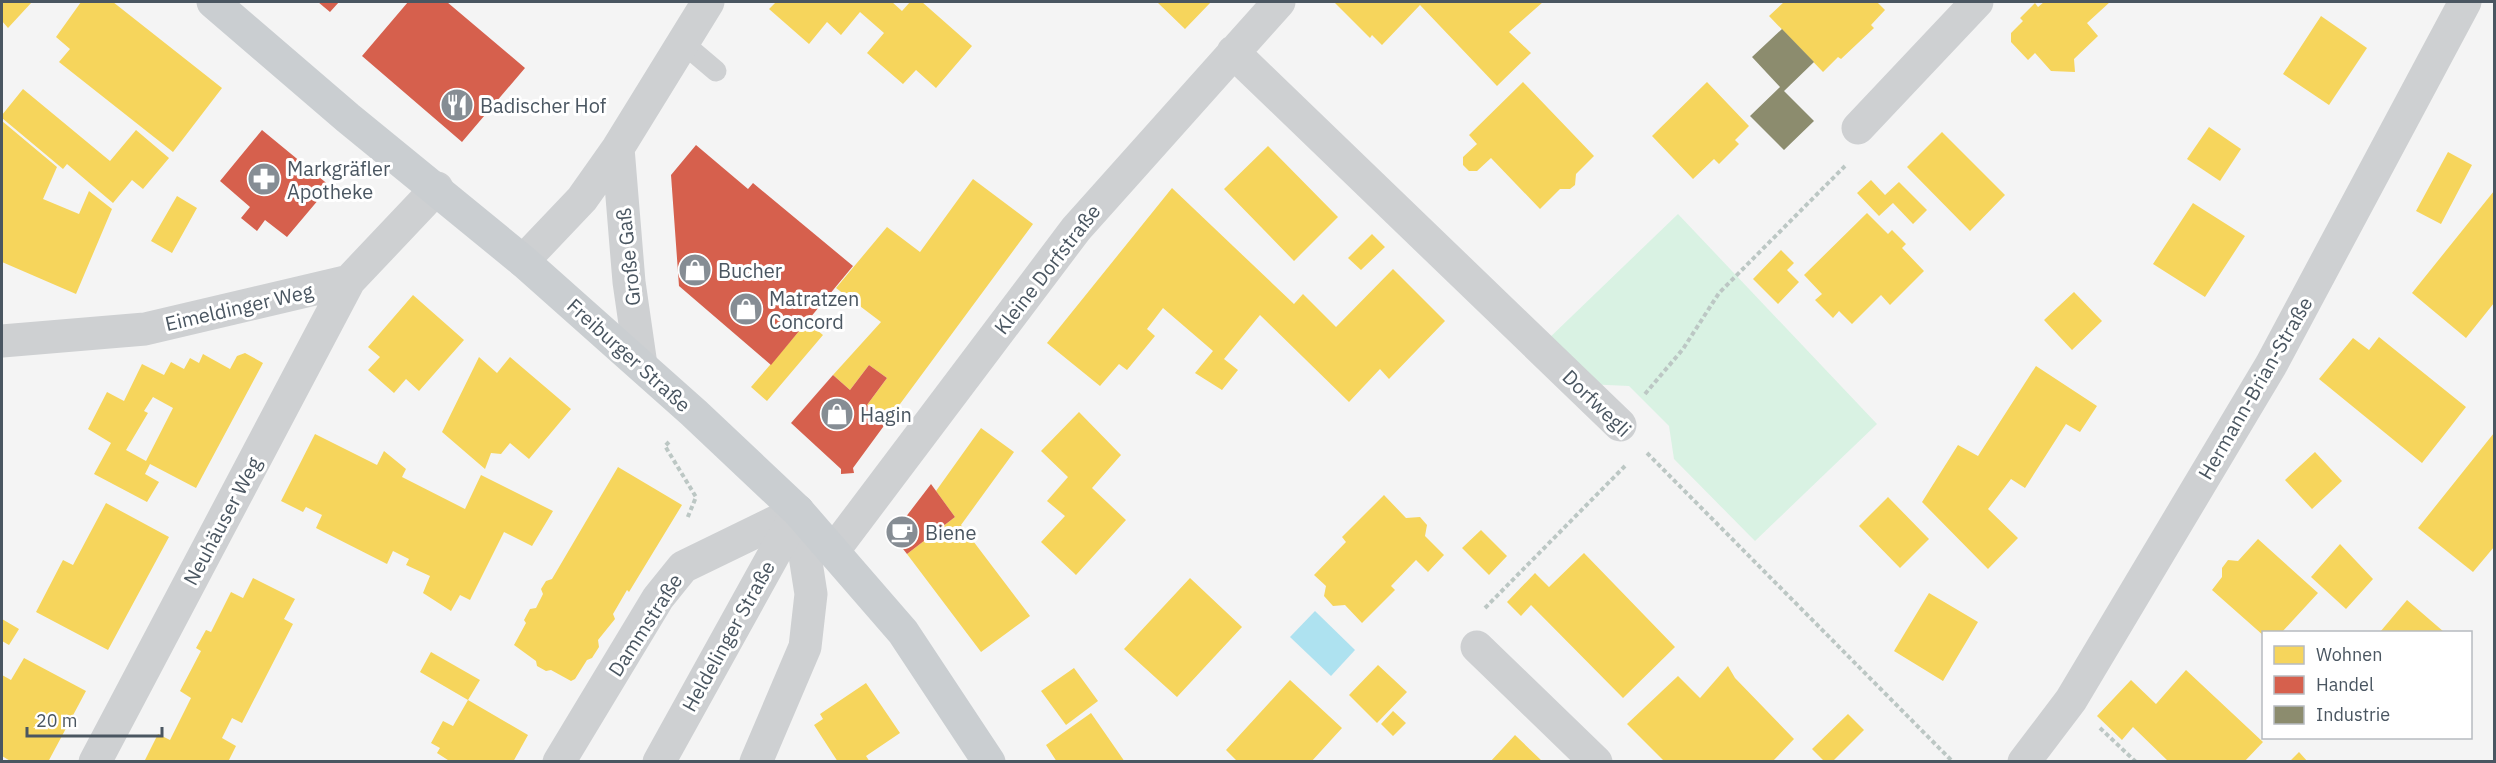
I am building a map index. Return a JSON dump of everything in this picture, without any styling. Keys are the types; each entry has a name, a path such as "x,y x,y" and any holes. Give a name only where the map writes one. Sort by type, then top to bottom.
{"main road":[{"name":"Freiburger Straße","path":"213,2 348,118 437,188 523,261 641,365 798,511 834,550 916,649 989,762"}],"street":[{"path":"523,261 582,199 618,148 708,2"},
{"name":"Kleine Dorfstraße","path":"834,550 919,434 1076,229 1279,2"},
{"path":"1858,128 1977,2"},
{"name":"Hermann-Brian-Straße","path":"2024,762 2071,700 2271,365 2466,2"},
{"name":"Dorfwegli","path":"1233,52 1620,425"},
{"name":"Große Gaß","path":"618,148 629,282 641,365"},
{"path":"349,281 437,188"},
{"name":"Eimeldinger Weg","path":"2,341 145,329 349,281"},
{"name":"Neuhäuser Weg","path":"95,762 349,281"},
{"path":"756,762 805,646 811,594 798,511"},
{"name":"Dammstraße","path":"559,762 658,598 683,567 798,511"},
{"name":"Heldelinger Straße","path":"659,762 798,511"},
{"path":"1477,647 1596,762"}],"lane":[{"path":"683,43 716,71"}],"path":[{"path":"1620,425 1683,349 1719,293 1857,154 1858,128"},
{"name":"Dorfwegli","path":"1620,425 1953,762"},
{"path":"1477,647 1461,633 1642,448"},
{"path":"2071,700 2136,762"}],"green space":[{"path":"1678,214 1877,424 1755,541 1674,459 1669,426 1629,386 1585,384 1544,343"}],"water":[{"path":"1315,611 1355,650 1331,676 1290,637"}],"building: Wohnen":[{"path":"2,2 32,2 8,28 2,21"},
{"path":"81,2 113,2 222,88 173,152 59,62 70,49 56,37"},
{"path":"776,2 892,2 902,11 910,2 922,2 972,46 936,88 916,70 903,84 867,53 884,33 860,12 841,35 827,22 809,44 769,9"},
{"path":"1157,2 1211,2 1185,29"},
{"path":"1334,2 1543,2 1509,32 1531,53 1497,86 1420,5 1382,45 1372,35 1370,38"},
{"path":"1784,2 1877,2 1885,10 1871,25 1874,28 1841,59 1838,57 1823,72 1769,16"},
{"path":"2044,2 2110,2 2087,23 2098,36 2074,59 2075,72 2051,71 2035,53 2028,60 2011,42 2011,33 2023,21 2020,18 2035,3 2038,7"},
{"path":"2321,16 2367,48 2329,105 2283,74"},
{"path":"1523,82 1594,156 1576,174 1575,185 1570,189 1560,189 1540,209 1491,158 1477,171 1469,171 1463,165 1463,157 1477,144 1469,135"},
{"path":"1707,82 1749,126 1735,140 1739,144 1719,164 1714,159 1693,179 1652,136"},
{"path":"23,89 110,161 136,130 169,158 143,189 132,180 113,203 67,164 63,169 2,118"},
{"path":"2,121 57,167 43,199 79,214 89,191 112,209 76,294 2,262"},
{"path":"2209,127 2241,149 2220,181 2187,159"},
{"path":"1942,132 2005,195 1970,231 1907,167"},
{"path":"1268,146 1338,217 1294,261 1224,189"},
{"path":"2448,152 2472,165 2441,224 2416,211"},
{"path":"973,179 1033,224 886,423 867,405 887,378 869,365 850,390 833,375 881,322 836,288 887,227 920,252"},
{"path":"1871,180 1885,195 1899,182 1927,210 1913,224 1893,203 1879,216 1857,193"},
{"path":"1172,188 1294,304 1303,294 1336,327 1393,269 1445,321 1389,379 1380,369 1349,402 1260,315 1224,359 1238,370 1222,390 1195,373 1213,351 1163,308 1147,329 1155,336 1127,370 1119,364 1100,386 1047,343"},
{"path":"2494,191 2494,303 2466,338 2412,293"},
{"path":"177,196 197,208 172,253 151,241"},
{"path":"2193,203 2245,236 2205,297 2153,264"},
{"path":"1867,213 1888,234 1892,230 1906,244 1902,248 1924,271 1890,305 1881,295 1852,324 1839,311 1833,318 1815,300 1822,294 1804,275"},
{"path":"1372,234 1385,247 1361,270 1348,258"},
{"path":"1781,250 1794,263 1787,270 1799,282 1778,304 1753,279"},
{"path":"2074,292 2102,321 2072,350 2044,320"},
{"path":"413,295 464,340 419,391 406,379 394,393 368,370 380,357 368,347"},
{"path":"807,322 823,335 767,401 751,387"},
{"path":"2379,337 2466,407 2422,463 2319,379 2353,338 2369,350"},
{"path":"245,353 263,363 196,488 150,464 145,474 159,482 147,502 94,474 111,443 88,429 107,392 124,401 142,364 164,375 171,362 184,369 190,358 199,363 203,354 230,369 237,356","holes":["153,397 173,408 146,461 126,450 148,413 144,411"]},
{"path":"479,357 497,373 510,357 571,409 529,459 510,443 501,454 491,453 485,469 442,432"},
{"path":"2036,366 2097,406 2080,432 2066,424 2025,488 2011,479 1988,509 2018,538 1988,569 1922,502 1958,445 1978,456"},
{"path":"1079,412 1121,455 1092,488 1126,520 1076,575 1041,542 1065,516 1047,501 1068,477 1041,451"},
{"path":"981,428 1014,452 961,525 1030,616 981,652 907,554 955,517 936,491"},
{"path":"2494,433 2494,547 2473,572 2418,528"},
{"path":"315,434 377,465 384,451 406,469 402,477 465,509 481,475 553,511 532,546 504,532 470,600 460,595 451,611 423,593 430,576 406,565 409,559 393,551 387,564 316,528 322,515 306,507 303,512 281,501"},
{"path":"2315,452 2342,481 2312,509 2285,480"},
{"path":"618,467 682,505 629,592 627,590 613,614 615,619 598,640 599,647 575,679 571,681 551,670 546,671 537,666 536,661 514,645 526,623 524,620 530,609 536,608 543,594 541,589 546,581 552,579"},
{"path":"1384,495 1406,518 1420,517 1427,525 1425,536 1444,555 1428,572 1416,560 1391,586 1395,590 1362,623 1345,605 1333,606 1324,596 1326,586 1314,575 1346,542 1342,537"},
{"path":"1888,497 1929,539 1900,568 1859,526"},
{"path":"106,503 169,537 108,650 36,612 63,560 73,565"},
{"path":"1481,530 1507,556 1489,575 1462,548"},
{"path":"2258,539 2318,593 2283,631 2262,631 2262,634 2212,590 2222,577 2222,568 2228,560 2238,561"},
{"path":"2340,544 2373,579 2346,609 2311,577"},
{"path":"1584,553 1675,647 1623,698 1531,605 1521,616 1507,602 1535,573 1549,587"},
{"path":"253,578 295,599 284,619 293,624 242,723 232,718 222,738 236,746 228,762 144,762 158,734 170,740 191,698 180,691 201,651 196,648 206,630 211,632 231,592 243,598"},
{"path":"1190,578 1242,627 1177,697 1124,649"},
{"path":"1929,593 1978,622 1943,681 1894,651"},
{"path":"2407,600 2443,631 2381,631"},
{"path":"2,619 19,629 9,645 2,641"},
{"path":"431,652 480,680 468,700 420,672"},
{"path":"24,658 86,691 48,762 12,762 2,756 2,675 11,680"},
{"path":"1378,665 1407,692 1377,723 1349,695"},
{"path":"1728,666 1735,678 1794,739 1772,762 1665,762 1627,724 1678,676 1700,698"},
{"path":"1074,668 1098,701 1066,725 1041,691"},
{"path":"2186,670 2263,742 2244,762 2169,762 2133,727 2122,740 2097,716 2131,680 2156,704"},
{"path":"1290,680 1342,728 1311,762 1238,762 1226,750"},
{"path":"866,683 900,733 866,756 870,762 838,762 814,725 823,719 820,714"},
{"path":"468,700 528,735 513,762 451,762 437,753 440,748 431,743 443,721 453,726"},
{"path":"1393,711 1406,723 1393,736 1381,724"},
{"path":"1091,713 1125,762 1057,762 1046,745"},
{"path":"1848,714 1864,730 1832,762 1825,762 1812,749"},
{"path":"1515,735 1543,762 1490,762"},
{"path":"2299,752 2308,762 2289,762"}],"building: Handel":[{"path":"318,2 339,2 330,12"},
{"name":"Badischer Hof","path":"408,2 447,2 525,68 462,142 362,56"},
{"path":"262,130 330,186 287,237 265,220 257,231 241,218 250,207 220,181"},
{"path":"696,145 748,189 753,183 853,266 771,365 679,286 671,175"},
{"name":"Hagin","path":"869,365 887,378 867,405 886,423 853,468 854,473 841,474 841,469 791,423 833,375 850,390"},
{"path":"931,484 955,517 907,554 892,535"}],"building: Industrie":[{"path":"1782,29 1814,62 1784,91 1814,121 1784,150 1750,116 1780,87 1752,57"}],"place":[{"name":"Badischer Hof","path":"457,105"},
{"name":"Markgräfler Apotheke","path":"264,179"},
{"name":"Bucher","path":"695,270"},
{"name":"Matratzen Concord","path":"746,309"},
{"name":"Hagin","path":"837,414"},
{"name":"Biene","path":"902,532"}]}
